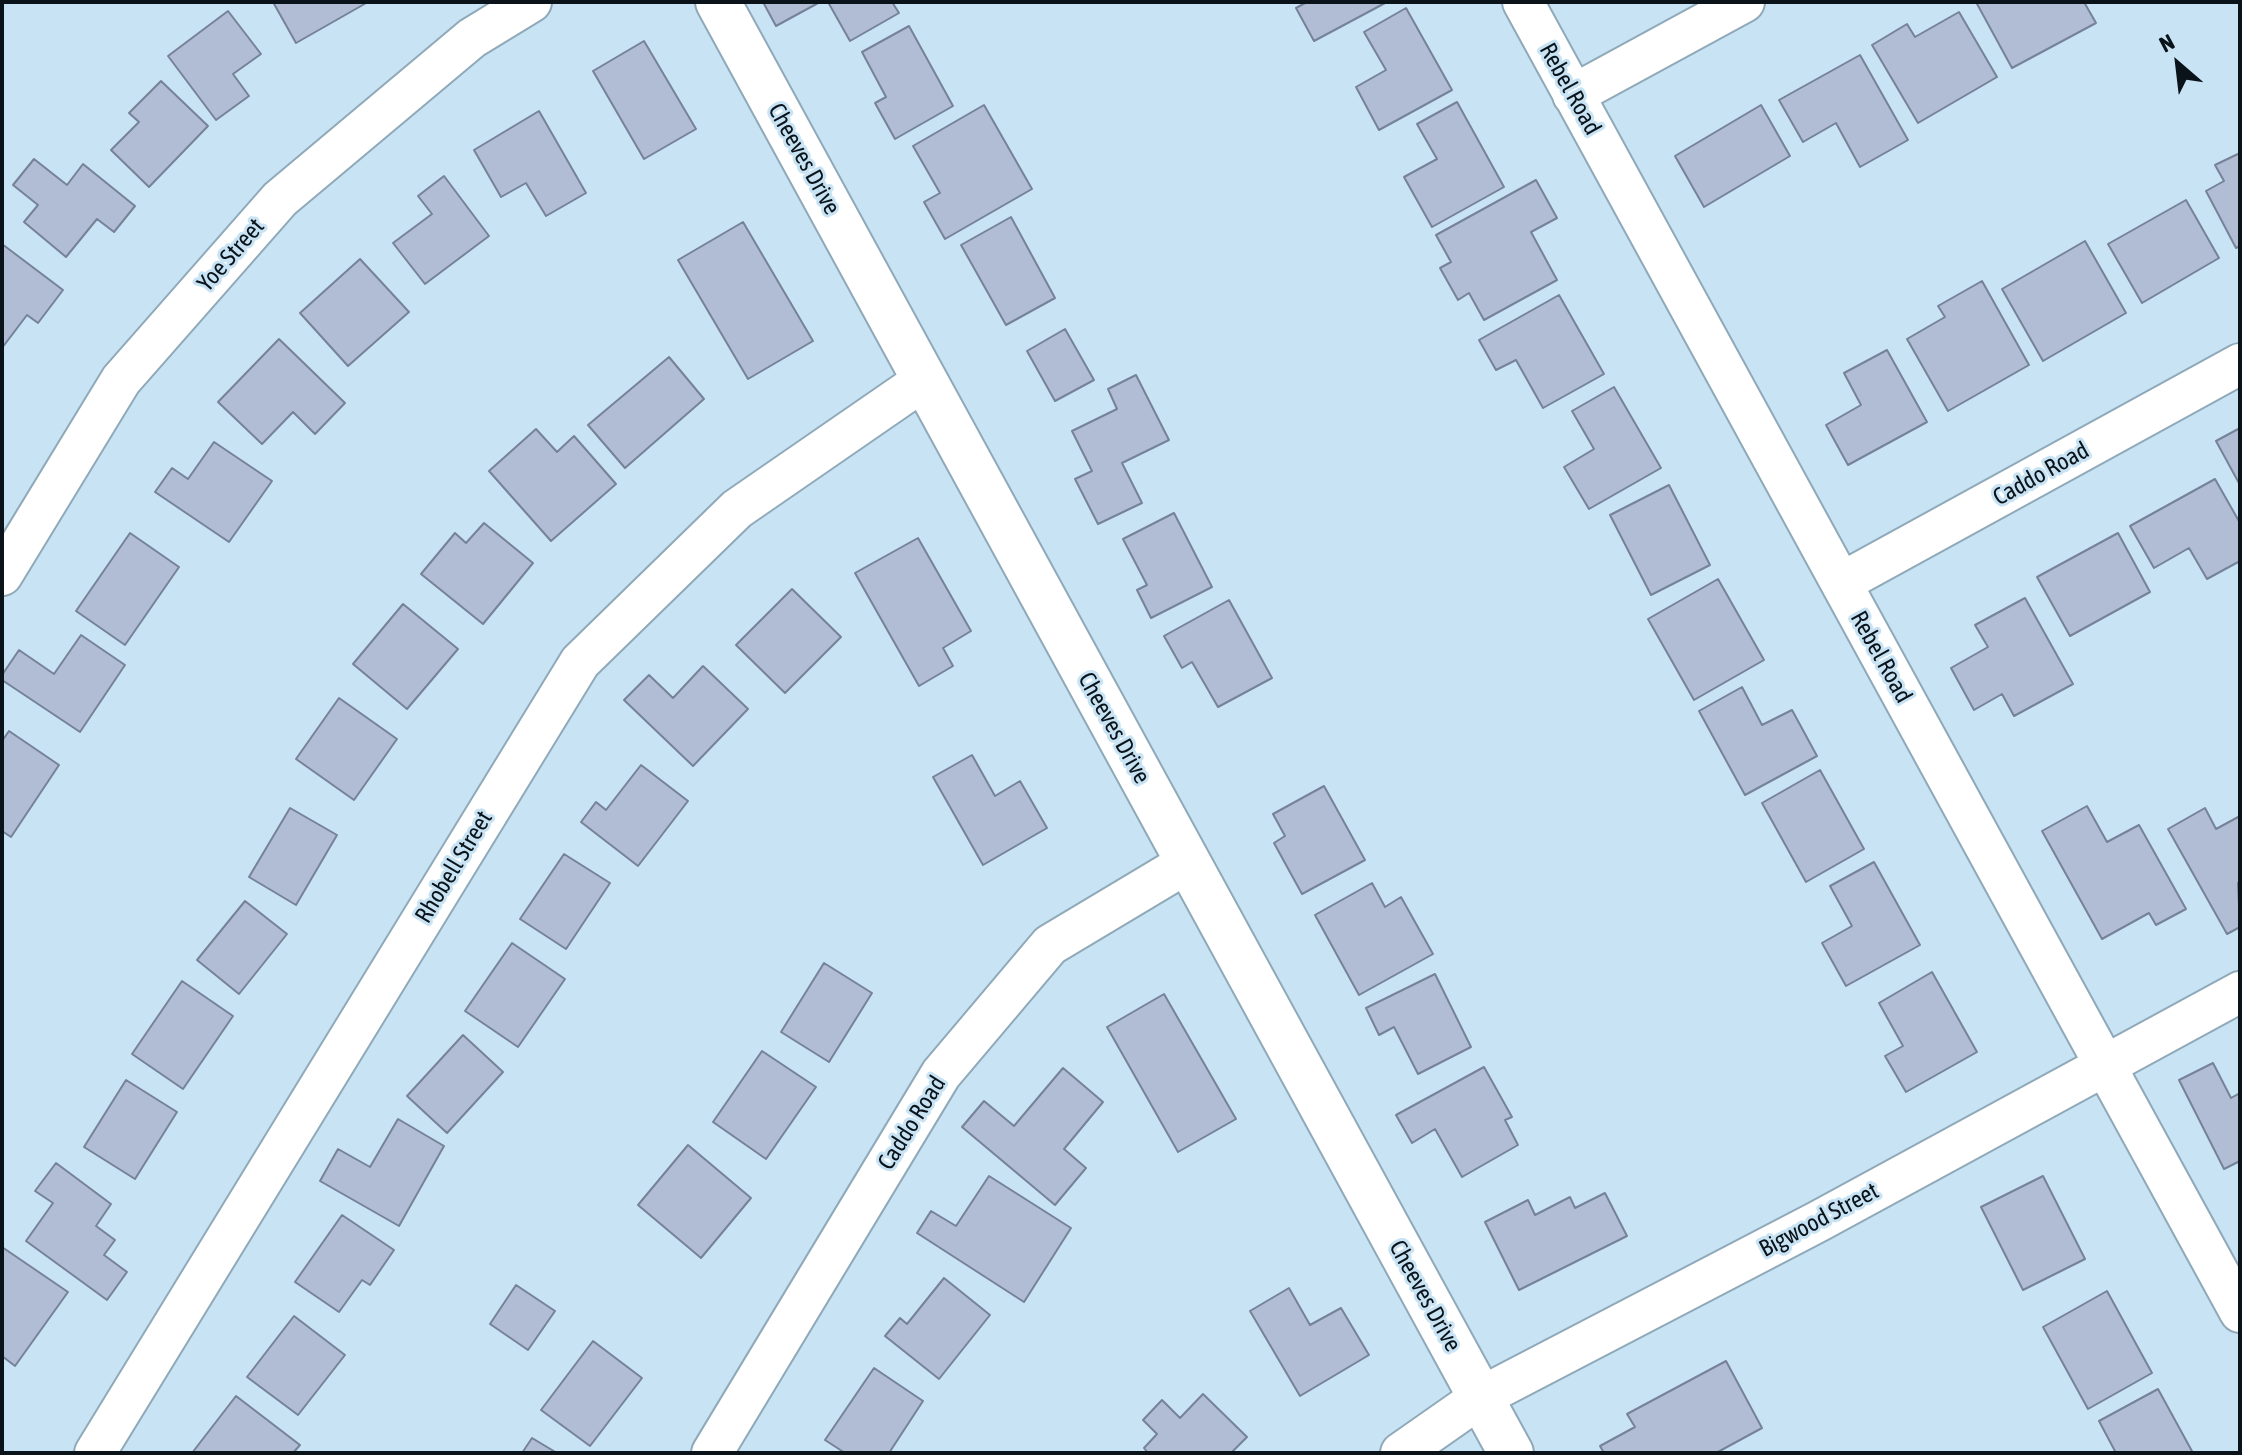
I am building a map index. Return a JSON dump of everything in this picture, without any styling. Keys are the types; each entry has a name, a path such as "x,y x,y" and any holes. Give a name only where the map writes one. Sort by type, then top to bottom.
{"street":[{"name":"Yoe Street","path":"2,575 121,380 280,199 472,38 531,2"},
{"name":"Cheeves Drive","path":"718,2 1511,1453"},
{"name":"Rebel Road","path":"1523,2 2240,1312"},
{"path":"1573,95 1744,2"},
{"name":"Caddo Road","path":"1841,583 2240,364"},
{"name":"Rhobell Street","path":"95,1453 580,662 737,509 924,380"},
{"name":"Caddo Road","path":"712,1453 941,1074 1050,945 1187,863"},
{"name":"Bigwood Street","path":"1401,1453 1481,1397 1819,1221 2240,992"}],"building":[{"path":"273,2 368,2 296,43"},
{"path":"763,2 820,2 776,26"},
{"path":"828,2 892,2 899,13 850,41"},
{"path":"1307,2 1387,2 1314,41 1296,8"},
{"path":"1976,2 2084,2 2096,23 2012,68"},
{"path":"1406,8 1452,90 1379,130 1356,87 1386,70 1364,32"},
{"path":"228,11 261,54 233,74 249,96 216,120 168,56"},
{"path":"1959,12 1997,77 1918,123 1872,45 1907,24 1915,37"},
{"path":"909,26 953,106 895,139 875,103 886,97 862,52"},
{"path":"644,41 696,129 644,159 593,71"},
{"path":"1860,55 1908,140 1860,167 1836,123 1803,142 1779,100"},
{"path":"161,81 208,126 149,187 111,150 139,122 129,113"},
{"path":"1457,102 1504,187 1432,227 1404,177 1437,159 1417,124"},
{"path":"984,105 1032,189 945,239 924,202 940,193 913,146"},
{"path":"1761,105 1790,156 1704,207 1675,156"},
{"path":"539,111 586,193 546,216 526,183 501,197 474,150"},
{"path":"2240,153 2240,246 2236,248 2206,191 2224,181 2215,165"},
{"path":"34,159 67,185 83,164 135,206 114,232 97,219 66,257 24,222 38,205 13,185"},
{"path":"444,176 489,236 425,284 393,243 432,214 418,196"},
{"path":"1536,180 1557,218 1531,232 1557,280 1484,320 1469,293 1458,300 1440,268 1451,262 1436,235"},
{"path":"2186,200 2219,258 2142,303 2108,244"},
{"path":"1011,217 1055,298 1006,325 961,245"},
{"path":"743,222 813,341 748,379 678,260"},
{"path":"2085,241 2126,313 2043,361 2002,289"},
{"path":"2,244 63,290 38,323 27,315 2,348"},
{"path":"360,259 409,312 348,366 300,313"},
{"path":"1982,281 2029,365 1948,411 1907,339 1945,317 1938,306"},
{"path":"1559,295 1604,374 1543,408 1516,360 1496,370 1479,340"},
{"path":"1065,329 1094,380 1055,401 1027,351"},
{"path":"279,339 345,403 315,434 293,412 262,444 218,402"},
{"path":"1887,350 1927,422 1848,465 1826,425 1861,405 1844,373"},
{"path":"669,357 704,399 625,468 588,425"},
{"path":"1136,375 1169,440 1122,463 1142,503 1098,524 1075,479 1092,471 1072,431 1117,409 1108,389"},
{"path":"1614,387 1661,468 1589,509 1564,467 1594,449 1572,411"},
{"path":"2240,428 2240,485 2216,441"},
{"path":"536,429 557,452 574,436 616,484 551,541 489,471"},
{"path":"214,442 272,481 229,542 155,492 172,468 188,479"},
{"path":"2215,479 2240,523 2240,561 2207,579 2189,548 2154,568 2130,526"},
{"path":"1669,485 1710,565 1651,595 1610,515"},
{"path":"1174,513 1212,587 1151,618 1137,590 1147,585 1123,539"},
{"path":"484,523 533,563 483,624 421,574 455,533 466,543"},
{"path":"130,533 179,567 125,645 76,611"},
{"path":"2118,533 2150,592 2070,636 2037,577"},
{"path":"918,538 971,631 943,648 953,666 919,686 855,573"},
{"path":"1718,579 1764,660 1694,700 1648,619"},
{"path":"792,589 841,637 785,693 736,645"},
{"path":"2025,598 2073,684 2014,716 2002,694 1974,710 1951,668 1988,647 1975,625"},
{"path":"1229,600 1272,678 1218,707 1192,662 1182,668 1164,636"},
{"path":"403,604 458,649 407,709 353,664"},
{"path":"81,635 125,665 80,732 2,680 2,675 19,650 54,674"},
{"path":"703,666 748,709 693,766 624,700 649,675 673,698"},
{"path":"1742,687 1762,725 1792,710 1817,756 1745,795 1699,711"},
{"path":"339,698 397,739 354,800 296,759"},
{"path":"9,731 59,765 11,837 2,831 2,741"},
{"path":"972,755 995,796 1020,781 1047,828 983,865 933,777"},
{"path":"641,765 688,801 638,866 581,822 596,802 606,810"},
{"path":"1820,770 1864,849 1806,882 1762,803"},
{"path":"1324,786 1365,860 1302,894 1274,843 1285,836 1273,814"},
{"path":"2087,806 2107,842 2139,825 2186,909 2156,925 2149,913 2102,939 2042,831"},
{"path":"290,808 337,835 296,905 249,877"},
{"path":"2205,808 2216,829 2240,816 2240,927 2227,934 2168,829"},
{"path":"564,854 610,883 566,949 520,919"},
{"path":"1874,862 1920,945 1846,986 1822,943 1852,926 1830,886"},
{"path":"1372,883 1385,907 1401,897 1433,954 1359,995 1315,915"},
{"path":"245,901 287,934 239,994 197,960"},
{"path":"512,943 565,979 518,1047 465,1011"},
{"path":"824,963 872,993 829,1062 781,1032"},
{"path":"1932,972 1977,1052 1906,1092 1885,1056 1903,1046 1879,1003"},
{"path":"1435,974 1471,1047 1418,1074 1394,1027 1379,1035 1366,1008"},
{"path":"182,981 233,1016 183,1089 132,1054"},
{"path":"1164,994 1236,1119 1178,1152 1107,1027"},
{"path":"463,1035 503,1072 447,1133 407,1096"},
{"path":"762,1051 816,1087 766,1159 713,1122"},
{"path":"2213,1063 2231,1098 2240,1093 2240,1161 2224,1169 2179,1080"},
{"path":"1484,1067 1512,1117 1505,1120 1518,1145 1462,1177 1435,1129 1412,1143 1396,1115"},
{"path":"1063,1068 1103,1102 1064,1149 1086,1168 1055,1205 962,1127 984,1101 1014,1126"},
{"path":"126,1080 177,1112 135,1179 84,1147"},
{"path":"398,1119 444,1146 399,1226 320,1181 338,1149 370,1167"},
{"path":"688,1145 751,1198 701,1258 638,1205"},
{"path":"56,1163 111,1204 96,1226 115,1240 104,1255 127,1272 107,1300 26,1241 53,1203 35,1191"},
{"path":"989,1176 1071,1228 1024,1302 917,1233 931,1211 956,1226"},
{"path":"2043,1176 2085,1259 2023,1290 1981,1207"},
{"path":"1605,1193 1627,1236 1519,1290 1485,1222 1528,1200 1535,1215 1570,1197 1575,1208"},
{"path":"342,1215 394,1250 370,1285 362,1280 339,1312 295,1282"},
{"path":"2,1247 68,1292 15,1366 2,1356"},
{"path":"944,1278 990,1315 939,1379 885,1336 900,1318 907,1324"},
{"path":"516,1285 555,1311 528,1350 490,1324"},
{"path":"1289,1288 1310,1325 1341,1308 1369,1355 1300,1396 1250,1311"},
{"path":"2107,1291 2152,1373 2088,1409 2043,1327"},
{"path":"294,1316 345,1355 298,1415 247,1377"},
{"path":"593,1341 642,1378 590,1446 541,1410"},
{"path":"1726,1361 1762,1428 1716,1453 1604,1453 1600,1446 1635,1427 1627,1414"},
{"path":"874,1368 923,1401 889,1453 845,1453 825,1440"},
{"path":"2158,1389 2193,1453 2116,1453 2099,1421"},
{"path":"1203,1394 1247,1437 1231,1453 1148,1453 1144,1448 1157,1434 1143,1420 1162,1400 1180,1418"},
{"path":"236,1396 300,1445 293,1453 192,1453"},
{"path":"532,1438 557,1453 522,1453"}]}
